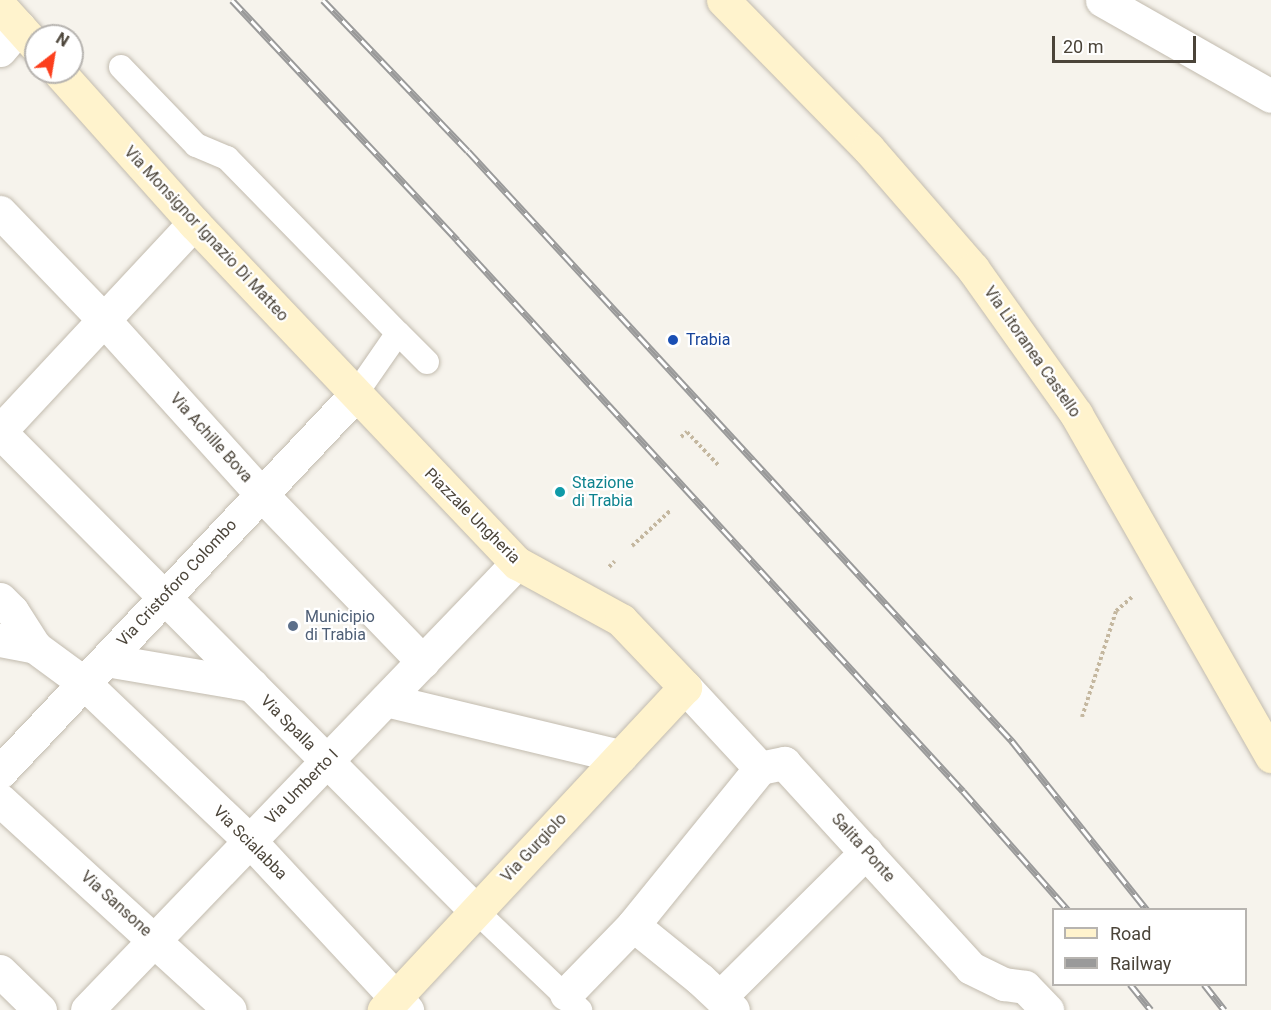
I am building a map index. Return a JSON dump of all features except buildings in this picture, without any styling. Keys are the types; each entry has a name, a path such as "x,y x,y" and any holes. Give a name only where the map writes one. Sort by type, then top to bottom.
{"street":[{"name":"Via Litoranea Castello","path":"723,0 868,148 973,269 1076,414 1271,756"},
{"path":"1102,0 1271,96"},
{"name":"Via Monsignor Ignazio Di Matteo","path":"70,84 194,223 355,395"},
{"name":"Via Achille Bova","path":"0,212 104,320 261,494 423,662"},
{"path":"0,431 194,223"},
{"name":"Via Cristoforo Colombo","path":"0,772 355,395"},
{"name":"Piazzale Ungheria","path":"355,395 517,563 621,620 685,687"},
{"name":"Via Spalla","path":"0,431 476,911"},
{"name":"Via Umberto I","path":"87,1010 517,563"},
{"path":"0,598 12,610 35,647"},
{"path":"0,640 35,647"},
{"name":"Via Scialabba","path":"35,647 95,671 396,1005"},
{"path":"95,671 252,685"},
{"path":"573,1002 760,768 685,687"},
{"name":"Via Gurgiolo","path":"396,1005 476,911 685,687"},
{"path":"386,700 620,756"},
{"name":"Salita Ponte","path":"760,768 784,763 971,968 1004,984 1025,987 1047,1010"},
{"name":"Via Sansone","path":"0,800 155,939 230,1010"},
{"path":"633,925 726,1004 866,852"},
{"path":"0,971 40,1010"}],"lane":[{"path":"121,67 196,145 227,158 427,362"},
{"path":"355,395 398,333"},
{"name":"Via Spalla","path":"476,911 573,1002"}],"path":[{"path":"681,437 687,432 719,466"},
{"path":"632,546 671,510"},
{"path":"1082,717 1116,611 1164,568"}],"railway":[{"path":"232,0 457,240 963,791 1066,908"},
{"path":"323,0 468,151 1012,741 1145,908"},
{"path":"1132,986 1151,1010"},
{"path":"1206,986 1224,1010"}],"place":[{"name":"Trabia","path":"673,340"},
{"name":"Stazione di Trabia","path":"560,492"},
{"name":"Municipio di Trabia","path":"293,626"}]}
